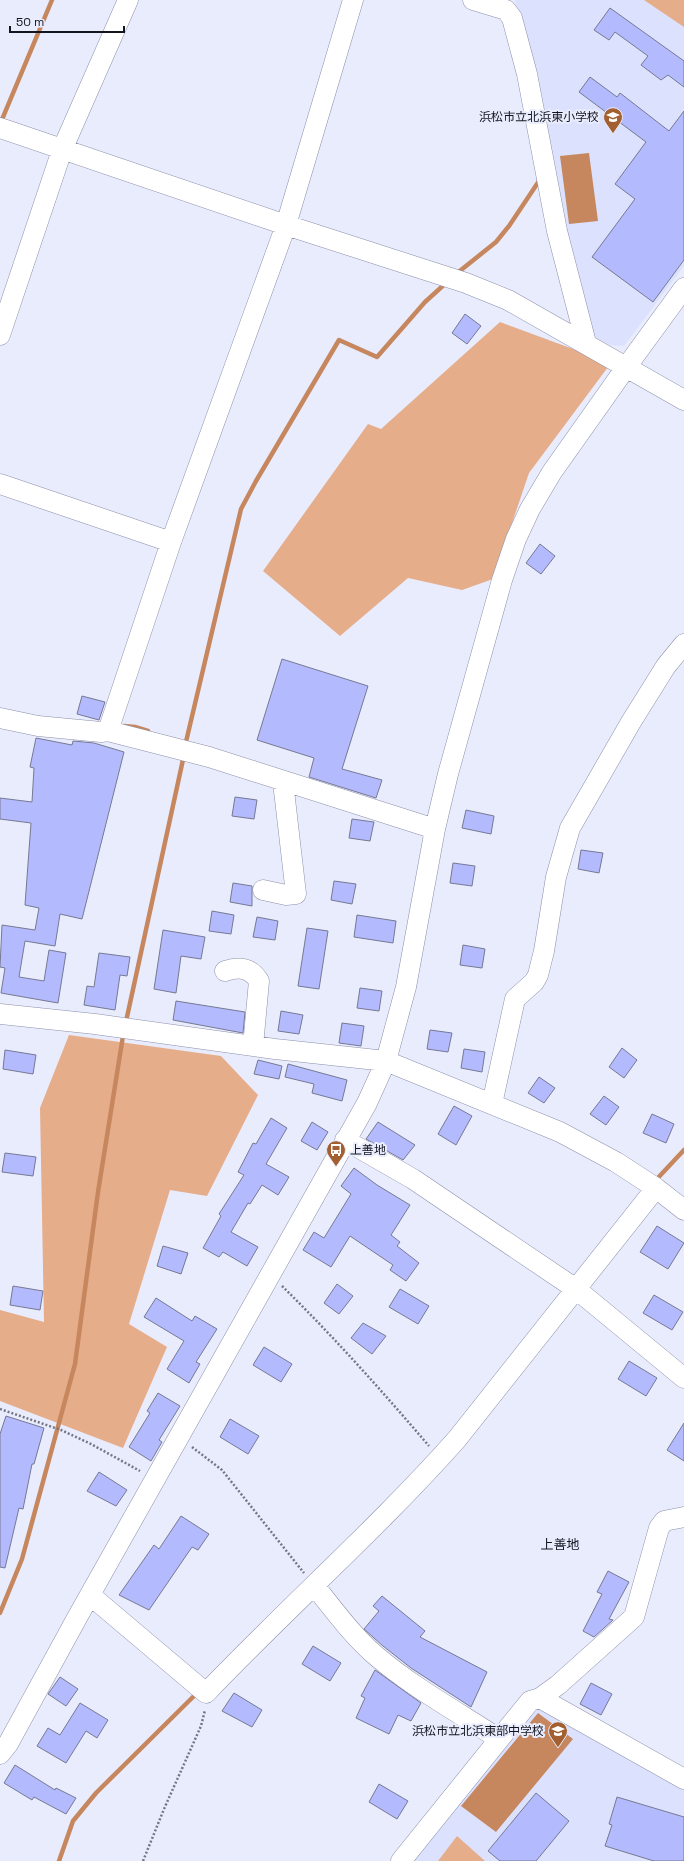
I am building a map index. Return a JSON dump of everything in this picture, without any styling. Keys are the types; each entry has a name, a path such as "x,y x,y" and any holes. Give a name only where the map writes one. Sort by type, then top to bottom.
{"street":[{"path":"0,335 62,150 128,0"},
{"path":"108,731 171,542 286,225 353,0"},
{"path":"473,0 508,5 528,74 557,231 586,343"},
{"path":"0,128 286,225 450,278 508,300 627,366 684,400"},
{"path":"0,1754 8,1744 90,1594 367,1103 386,1061 406,987 435,829 468,699 502,580 516,539 530,509 552,472 684,288"},
{"path":"0,484 171,542"},
{"path":"492,1104 515,999 534,982 538,975 544,951 556,878 570,828 635,715 666,666 684,644"},
{"path":"0,718 38,726 101,732 108,731 185,750 435,829"},
{"path":"263,890 286,895 296,894 283,782"},
{"path":"225,971 237,968 250,970 259,981 253,1046"},
{"path":"0,1014 95,1024 253,1046 386,1061 560,1132 616,1162 656,1188 684,1210"},
{"path":"345,1140 413,1179 576,1289 684,1378"},
{"path":"90,1594 203,1690 244,1654 311,1582 440,1458 656,1188"},
{"path":"401,1861 530,1701 540,1698 558,1685 634,1617 659,1528 664,1521 684,1517"},
{"path":"311,1582 355,1635 374,1654 409,1680 499,1739"},
{"path":"540,1698 684,1779"}],"path":[{"path":"271,1275 328,1331 382,1390 440,1458"},
{"path":"0,1409 62,1430 155,1479"},
{"path":"178,1439 195,1449 222,1470 311,1582"},
{"path":"143,1861 164,1808 201,1726 206,1704 203,1690"}],"shaded area":[{"name":"浜松市立北浜東小学校","path":"515,0 684,0 684,266 624,346 610,345 585,335"},
{"path":"644,0 684,0 684,27"},
{"path":"589,153 598,221 569,224 560,156"},
{"path":"500,322 611,363 529,473 493,579 462,590 408,578 340,636 263,571 368,424 381,429"},
{"path":"69,1035 221,1056 258,1095 207,1196 170,1190 129,1324 167,1347 123,1448 0,1401 0,1310 44,1322 40,1108"},
{"name":"浜松市立北浜東部中学校","path":"539,1707 684,1787 684,1861 412,1861 534,1709"},
{"path":"538,1713 573,1739 496,1832 461,1806"},
{"path":"457,1836 485,1861 438,1861"}],"building":[{"path":"610,8 684,61 684,87 668,75 661,80 641,65 648,56 615,32 609,40 594,30"},
{"path":"590,77 617,97 620,93 669,131 684,111 684,260 653,302 592,257 635,199 615,184 646,142 579,92"},
{"path":"465,314 481,326 467,344 452,333"},
{"path":"540,544 555,556 541,574 526,563"},
{"path":"282,659 368,686 342,769 382,780 376,798 309,777 314,758 257,740"},
{"path":"82,696 105,702 99,720 77,714"},
{"path":"36,738 72,745 73,741 94,743 124,752 82,919 60,914 55,946 25,941 19,977 44,981 49,950 66,953 58,1003 1,993 5,968 0,967 2,925 35,930 39,908 25,905 31,823 0,819 0,798 32,802 34,768 30,767"},
{"path":"235,797 257,800 254,819 232,816"},
{"path":"466,810 494,816 491,834 462,828"},
{"path":"352,819 374,822 370,841 349,838"},
{"path":"581,850 603,853 599,873 578,869"},
{"path":"453,863 475,866 472,886 450,883"},
{"path":"334,881 356,884 352,904 331,900"},
{"path":"233,883 252,886 252,906 230,902"},
{"path":"212,911 234,915 231,934 209,931"},
{"path":"357,915 396,921 393,943 354,937"},
{"path":"257,917 278,921 275,940 253,937"},
{"path":"307,928 328,931 319,989 298,986"},
{"path":"163,930 205,937 201,959 181,956 176,993 154,989"},
{"path":"463,945 485,949 482,968 460,965"},
{"path":"99,953 130,957 127,976 120,975 115,1010 84,1005 87,986 94,987"},
{"path":"360,988 382,991 379,1011 357,1008"},
{"path":"176,1001 245,1012 243,1033 173,1020"},
{"path":"281,1011 303,1015 299,1034 278,1031"},
{"path":"342,1023 364,1026 361,1046 339,1043"},
{"path":"430,1030 452,1033 448,1052 427,1049"},
{"path":"622,1048 637,1060 624,1078 609,1067"},
{"path":"464,1049 485,1052 482,1072 461,1068"},
{"path":"5,1050 36,1055 33,1074 3,1069"},
{"path":"258,1060 282,1066 279,1079 254,1074"},
{"path":"288,1064 347,1080 342,1101 312,1093 314,1084 285,1077"},
{"path":"539,1077 555,1088 544,1103 528,1093"},
{"path":"604,1096 619,1107 606,1125 590,1114"},
{"path":"454,1106 472,1116 456,1145 438,1134"},
{"path":"652,1114 674,1124 666,1143 643,1133"},
{"path":"271,1118 287,1128 266,1164 289,1177 278,1195 262,1185 250,1204 248,1203 231,1232 258,1247 247,1266 223,1252 219,1257 203,1248 221,1216 219,1214 244,1175 238,1172 253,1143 256,1144"},
{"path":"312,1122 328,1132 317,1150 301,1141"},
{"path":"378,1122 415,1145 403,1160 366,1139"},
{"path":"5,1153 36,1157 33,1176 2,1172"},
{"path":"354,1168 377,1185 410,1205 391,1235 400,1242 397,1246 419,1263 406,1281 390,1270 393,1265 350,1236 331,1267 303,1250 314,1232 324,1238 351,1194 341,1186"},
{"path":"657,1226 684,1243 668,1269 640,1252"},
{"path":"163,1246 188,1253 181,1274 157,1266"},
{"path":"337,1284 353,1296 339,1314 324,1303"},
{"path":"13,1286 43,1291 40,1310 10,1305"},
{"path":"400,1289 429,1306 418,1324 389,1307"},
{"path":"654,1295 683,1312 672,1330 643,1313"},
{"path":"156,1298 192,1321 195,1316 217,1329 196,1362 200,1364 189,1383 167,1369 184,1341 144,1317"},
{"path":"363,1323 386,1336 372,1354 351,1338"},
{"path":"264,1347 292,1364 281,1382 253,1365"},
{"path":"629,1361 657,1378 646,1396 618,1379"},
{"path":"158,1393 180,1406 159,1440 162,1442 151,1461 129,1447 150,1413 147,1411"},
{"path":"6,1416 44,1428 34,1464 32,1464 23,1509 19,1508 5,1568 0,1567 0,1434"},
{"path":"230,1419 259,1436 248,1454 220,1437"},
{"path":"684,1423 684,1461 667,1450"},
{"path":"99,1472 127,1490 116,1506 87,1491"},
{"path":"181,1516 209,1534 198,1550 192,1547 149,1610 119,1595 154,1545 159,1549"},
{"path":"608,1571 629,1582 609,1619 613,1620 594,1637 583,1631 602,1594 597,1592"},
{"path":"382,1596 425,1631 420,1637 487,1672 471,1707 411,1668 364,1629 379,1611 373,1606"},
{"path":"313,1646 341,1663 330,1681 302,1664"},
{"path":"375,1670 421,1703 411,1721 398,1715 389,1734 356,1718 365,1698 361,1696"},
{"path":"60,1677 78,1689 66,1706 48,1694"},
{"path":"591,1683 612,1694 601,1715 580,1704"},
{"path":"234,1693 262,1710 252,1727 222,1711"},
{"path":"80,1703 108,1720 97,1738 86,1731 66,1763 37,1746 48,1728 60,1735"},
{"path":"15,1765 55,1790 56,1788 76,1798 66,1814 34,1797 32,1800 4,1783"},
{"path":"379,1784 408,1801 397,1819 369,1802"},
{"path":"536,1793 569,1821 536,1861 500,1861 488,1851"},
{"path":"617,1797 684,1817 684,1861 654,1861 605,1846 612,1825 609,1824"}],"waterway":[{"path":"1,122 52,0"},
{"path":"456,274 496,242 509,226 539,179"},
{"path":"185,746 241,509 256,481 339,340 377,357 425,302 446,283"},
{"path":"124,726 135,727 148,731"},
{"path":"127,1017 184,755"},
{"path":"0,1613 22,1559 75,1364 98,1192 123,1036"},
{"path":"655,1181 684,1150"},
{"path":"59,1861 73,1821 96,1793 198,1692"}],"place":[{"name":"浜松市立北浜東小学校","path":"613,134"},
{"name":"上善地","path":"336,1167"},
{"name":"浜松市立北浜東部中学校","path":"558,1748"}],"district":[{"name":"上善地","path":"560,1544"}]}
